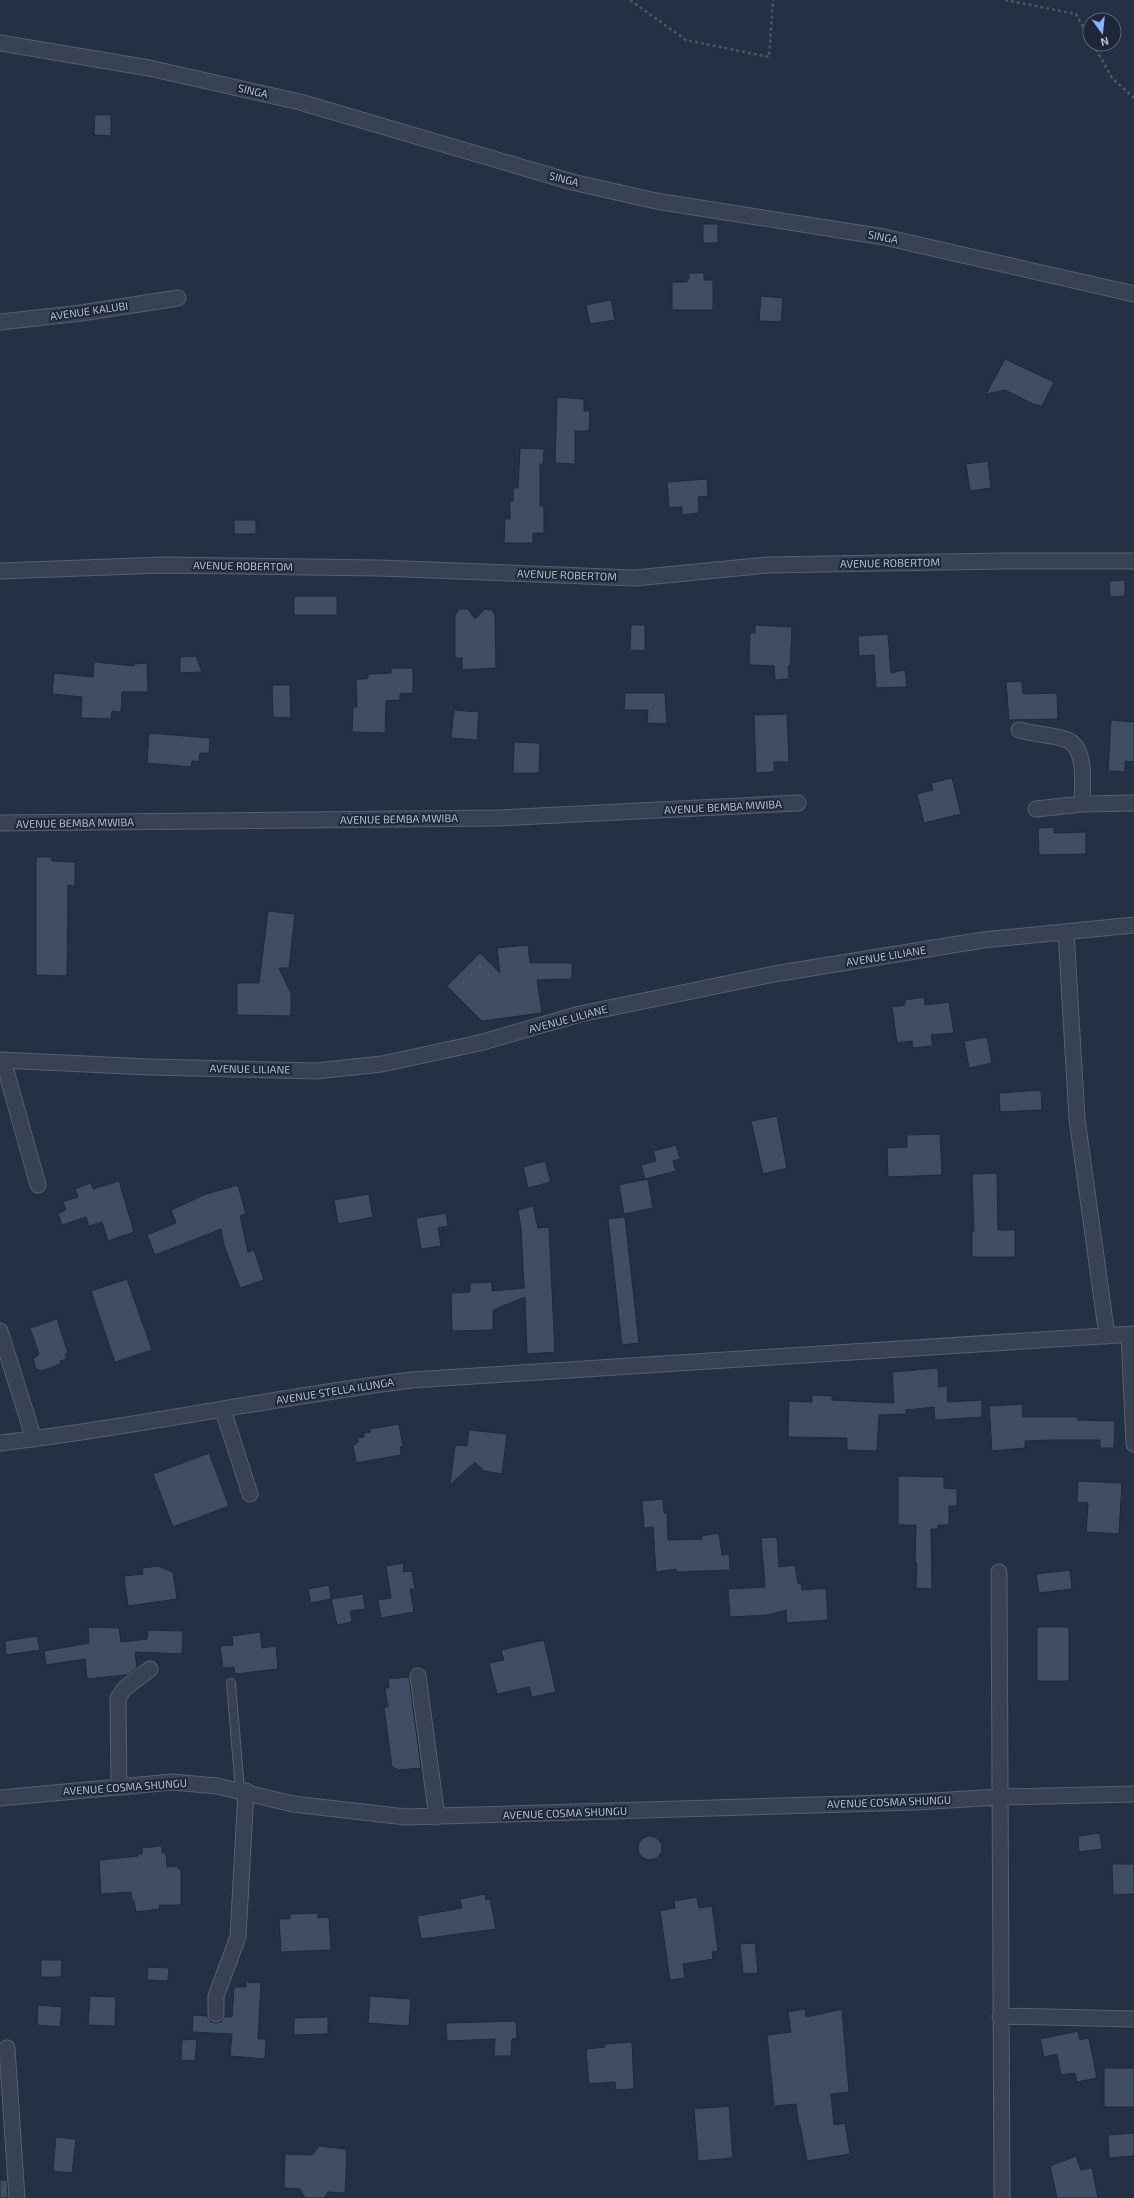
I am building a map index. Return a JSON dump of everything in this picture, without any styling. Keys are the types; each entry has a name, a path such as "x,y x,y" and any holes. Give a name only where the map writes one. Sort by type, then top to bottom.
{"street":[{"name":"SINGA","path":"0,43 149,68 300,102 572,182 656,201 884,237 1134,294"},
{"name":"AVENUE KALUBI","path":"0,322 80,313 178,298"},
{"name":"AVENUE ROBERTOM","path":"0,571 163,565 379,568 635,578 762,566 1003,561 1134,561"},
{"path":"1019,730 1067,740 1076,746 1081,758 1082,804"},
{"name":"AVENUE BEMBA MWIBA","path":"0,824 499,818 798,803"},
{"path":"1036,809 1082,804 1134,803"},
{"name":"AVENUE LILIANE","path":"2,1060 149,1067 316,1071 382,1064 480,1043 580,1014 766,976 983,940 1134,925"},
{"path":"1066,932 1077,1118 1107,1336"},
{"path":"2,1060 38,1185"},
{"path":"0,1331 34,1439"},
{"path":"1132,1334 1134,1444"},
{"name":"AVENUE STELLA ILUNGA","path":"0,1443 222,1410 325,1390 412,1380 1132,1334"},
{"path":"222,1410 250,1494"},
{"path":"999,1572 1002,2198"},
{"path":"119,1787 118,1698 125,1688 150,1669"},
{"path":"418,1676 437,1817"},
{"name":"AVENUE COSMA SHUNGU","path":"0,1798 172,1782 193,1782 243,1790 293,1804 406,1817 437,1817 909,1802 1000,1797 1134,1794"},
{"path":"216,2014 216,1996 238,1937 243,1790"},
{"path":"1000,2016 1134,2019"},
{"path":"7,2048 17,2198"}],"lane":[{"path":"231,1683 243,1790"}],"path":[{"path":"630,0 686,40 769,57 773,0"},
{"path":"1005,0 1076,14 1082,25"},
{"path":"1097,52 1112,78 1134,98"}],"building":[{"path":"95,115 111,115 111,136 94,135"},
{"path":"703,224 718,224 718,243 703,243"},
{"path":"689,273 704,273 704,280 713,280 713,310 672,310 672,282 687,282 687,279 689,279"},
{"path":"761,296 783,298 781,322 759,321"},
{"path":"611,300 615,320 590,324 586,305"},
{"path":"1005,359 1054,382 1042,406 1033,404 1005,390 986,394"},
{"path":"557,397 584,399 584,411 590,411 589,431 575,431 575,464 555,463"},
{"path":"520,448 544,449 543,464 540,464 540,506 544,506 544,533 533,533 533,543 504,543 505,519 510,519 510,501 513,501 513,488 518,488"},
{"path":"988,461 991,488 970,491 966,464"},
{"path":"707,479 708,496 698,497 699,513 682,515 682,507 669,508 667,482"},
{"path":"234,520 256,520 256,534 234,534"},
{"path":"1125,580 1125,596 1110,597 1109,581"},
{"path":"294,596 337,596 337,615 294,615"},
{"path":"459,609 468,609 475,619 485,609 492,610 495,615 496,668 462,670 462,658 455,658 455,616"},
{"path":"631,625 645,625 645,651 630,650"},
{"path":"755,625 792,627 790,666 788,666 789,679 775,680 774,666 749,665 750,633 755,633"},
{"path":"888,634 891,673 905,670 907,687 876,688 874,655 859,656 858,636"},
{"path":"196,656 202,672 180,673 180,657"},
{"path":"94,662 134,666 134,664 147,663 148,692 122,692 121,712 112,711 111,719 81,718 82,697 52,694 54,673 93,677"},
{"path":"391,668 413,668 413,693 400,694 400,700 386,701 385,733 352,732 353,707 357,707 356,679 367,679 369,674 391,673"},
{"path":"1022,681 1023,694 1057,693 1058,719 1009,720 1006,682"},
{"path":"272,685 290,685 291,718 273,717"},
{"path":"625,693 665,693 667,724 647,723 648,710 624,710"},
{"path":"454,710 479,712 477,740 451,738"},
{"path":"787,714 789,762 774,762 774,772 756,773 754,715"},
{"path":"1111,720 1134,722 1134,762 1125,761 1125,772 1108,771"},
{"path":"149,733 210,738 209,753 200,753 199,762 192,761 191,767 147,763"},
{"path":"514,742 540,743 539,773 513,773"},
{"path":"952,778 961,814 924,823 917,794 933,790 931,783"},
{"path":"1054,827 1054,833 1086,832 1086,854 1039,855 1038,828"},
{"path":"36,857 51,857 52,861 75,862 75,886 68,885 67,976 36,975"},
{"path":"268,911 295,914 289,968 279,968 291,994 291,1016 237,1015 237,983 259,983"},
{"path":"528,945 530,963 572,963 572,979 537,980 542,1013 482,1021 447,986 480,953 500,973 497,948"},
{"path":"924,997 925,1005 949,1002 954,1033 931,1035 933,1046 913,1048 912,1041 897,1043 892,1007 905,1005 905,1000"},
{"path":"987,1037 992,1063 969,1068 964,1041"},
{"path":"1041,1090 1042,1110 1000,1112 999,1093"},
{"path":"777,1116 787,1168 763,1174 751,1121"},
{"path":"940,1134 942,1175 888,1177 887,1148 907,1147 907,1135"},
{"path":"676,1145 680,1159 673,1161 676,1171 645,1179 641,1165 656,1161 653,1151"},
{"path":"545,1161 551,1182 528,1188 523,1167"},
{"path":"997,1173 998,1230 1015,1230 1015,1257 972,1257 972,1231 974,1231 972,1174"},
{"path":"648,1179 653,1208 624,1214 619,1185"},
{"path":"119,1181 134,1232 108,1241 102,1222 89,1226 86,1217 62,1225 58,1213 66,1210 63,1202 78,1197 75,1189 91,1183 93,1189"},
{"path":"238,1185 246,1214 240,1216 248,1252 254,1250 264,1280 240,1288 224,1245 221,1229 155,1255 147,1235 176,1223 171,1210 206,1194"},
{"path":"369,1194 373,1217 338,1224 334,1200"},
{"path":"533,1206 538,1228 549,1227 555,1352 527,1354 525,1297 493,1310 493,1330 452,1331 451,1293 470,1292 470,1283 492,1282 492,1291 524,1288 521,1228 518,1210"},
{"path":"446,1213 448,1226 438,1228 441,1246 421,1249 416,1218"},
{"path":"625,1217 639,1343 622,1345 608,1219"},
{"path":"127,1279 152,1350 115,1362 91,1291"},
{"path":"57,1319 68,1353 65,1354 67,1359 60,1361 61,1364 41,1371 36,1369 33,1359 39,1354 30,1328"},
{"path":"938,1368 939,1387 947,1386 948,1402 982,1400 982,1417 935,1420 934,1407 906,1410 906,1414 879,1415 877,1451 847,1450 847,1438 788,1437 789,1401 812,1402 812,1395 832,1396 832,1400 894,1403 892,1372"},
{"path":"1022,1404 1023,1417 1078,1417 1078,1420 1115,1421 1114,1448 1100,1448 1100,1440 1052,1440 1025,1441 1025,1448 992,1451 989,1406"},
{"path":"399,1424 403,1447 400,1447 401,1455 356,1463 353,1446 358,1442 358,1438 364,1437 364,1433 371,1432 370,1429"},
{"path":"469,1430 507,1434 502,1474 484,1471 475,1462 450,1485 455,1445 467,1446"},
{"path":"209,1453 229,1506 173,1527 153,1474"},
{"path":"898,1476 944,1477 944,1488 957,1489 957,1506 949,1506 949,1525 938,1525 938,1529 931,1529 932,1589 916,1588 916,1525 898,1525"},
{"path":"1078,1481 1122,1483 1119,1534 1086,1532 1088,1503 1077,1502"},
{"path":"663,1499 664,1513 667,1513 668,1540 702,1539 701,1536 719,1533 722,1555 729,1554 730,1570 676,1572 676,1569 656,1572 653,1527 644,1528 642,1501"},
{"path":"777,1537 779,1567 795,1565 798,1584 801,1583 802,1590 826,1588 828,1620 787,1623 786,1610 768,1615 730,1617 728,1589 765,1587 761,1538"},
{"path":"404,1563 403,1572 412,1571 415,1589 410,1589 414,1612 381,1618 378,1600 391,1598 386,1566"},
{"path":"158,1566 173,1572 177,1599 128,1606 124,1576 143,1574 142,1568"},
{"path":"1070,1570 1072,1589 1039,1593 1036,1574"},
{"path":"329,1585 331,1599 311,1603 308,1589"},
{"path":"363,1594 365,1609 350,1611 352,1622 337,1625 331,1599"},
{"path":"88,1627 119,1628 121,1642 147,1639 148,1630 183,1631 182,1654 135,1652 137,1668 127,1675 87,1679 85,1659 46,1665 44,1651 89,1643"},
{"path":"1037,1627 1069,1627 1069,1681 1037,1681"},
{"path":"260,1632 262,1648 276,1646 278,1669 235,1674 234,1667 223,1668 220,1646 233,1645 232,1636"},
{"path":"37,1636 40,1650 6,1655 5,1641"},
{"path":"544,1640 556,1692 532,1697 529,1687 497,1694 489,1663 504,1660 501,1650"},
{"path":"409,1677 421,1768 399,1770 392,1767 384,1707 388,1707 385,1688 389,1688 388,1679"},
{"path":"1100,1833 1102,1849 1079,1852 1078,1836"},
{"path":"650,1836 655,1837 661,1843 661,1853 655,1859 650,1860 645,1859 639,1853 638,1848 639,1843 645,1837"},
{"path":"162,1846 162,1853 166,1853 167,1867 178,1866 178,1869 181,1869 181,1905 159,1905 160,1909 136,1912 134,1901 132,1901 131,1892 101,1894 99,1860 138,1856 138,1854 142,1854 142,1848"},
{"path":"1112,1864 1134,1864 1134,1894 1113,1895"},
{"path":"485,1894 486,1900 490,1899 496,1929 421,1939 417,1916 462,1908 460,1899"},
{"path":"697,1897 699,1908 712,1906 718,1951 712,1952 713,1959 683,1964 685,1978 670,1980 660,1911 675,1908 674,1901"},
{"path":"318,1913 318,1918 329,1917 331,1950 281,1952 279,1919 290,1919 290,1914"},
{"path":"755,1943 758,1973 743,1974 740,1944"},
{"path":"41,1960 62,1960 61,1977 41,1977"},
{"path":"148,1967 169,1968 168,1981 147,1980"},
{"path":"246,1982 261,1983 258,2039 266,2039 265,2059 230,2056 232,2034 192,2032 193,2015 207,2016 211,2022 216,2023 221,2022 224,2017 232,2017 234,1987 246,1987"},
{"path":"90,1996 116,1997 115,2026 88,2025"},
{"path":"370,1996 411,1999 409,2026 368,2023"},
{"path":"38,2005 62,2007 60,2027 37,2025"},
{"path":"805,2009 806,2017 842,2009 849,2092 831,2094 834,2125 845,2123 850,2154 807,2161 796,2104 774,2106 767,2035 791,2032 788,2012"},
{"path":"328,2017 328,2034 294,2035 294,2018"},
{"path":"516,2021 517,2038 512,2039 511,2056 494,2056 495,2039 447,2041 446,2023"},
{"path":"1078,2031 1080,2040 1089,2038 1097,2078 1077,2082 1075,2073 1061,2075 1057,2054 1044,2057 1040,2039"},
{"path":"197,2039 195,2061 181,2060 182,2040"},
{"path":"632,2042 634,2089 616,2090 615,2082 589,2084 586,2049 605,2047 604,2044"},
{"path":"1104,2068 1134,2068 1134,2107 1104,2107"},
{"path":"729,2106 733,2158 698,2161 694,2109"},
{"path":"1134,2133 1134,2156 1109,2158 1108,2135"},
{"path":"56,2137 76,2139 72,2173 53,2171"},
{"path":"319,2146 345,2149 347,2154 345,2193 328,2192 324,2198 305,2198 300,2189 284,2188 285,2154 312,2155"},
{"path":"1076,2156 1081,2170 1092,2168 1098,2198 1057,2198 1050,2166"},
{"path":"0,2180 7,2180 8,2198 0,2198"}]}
